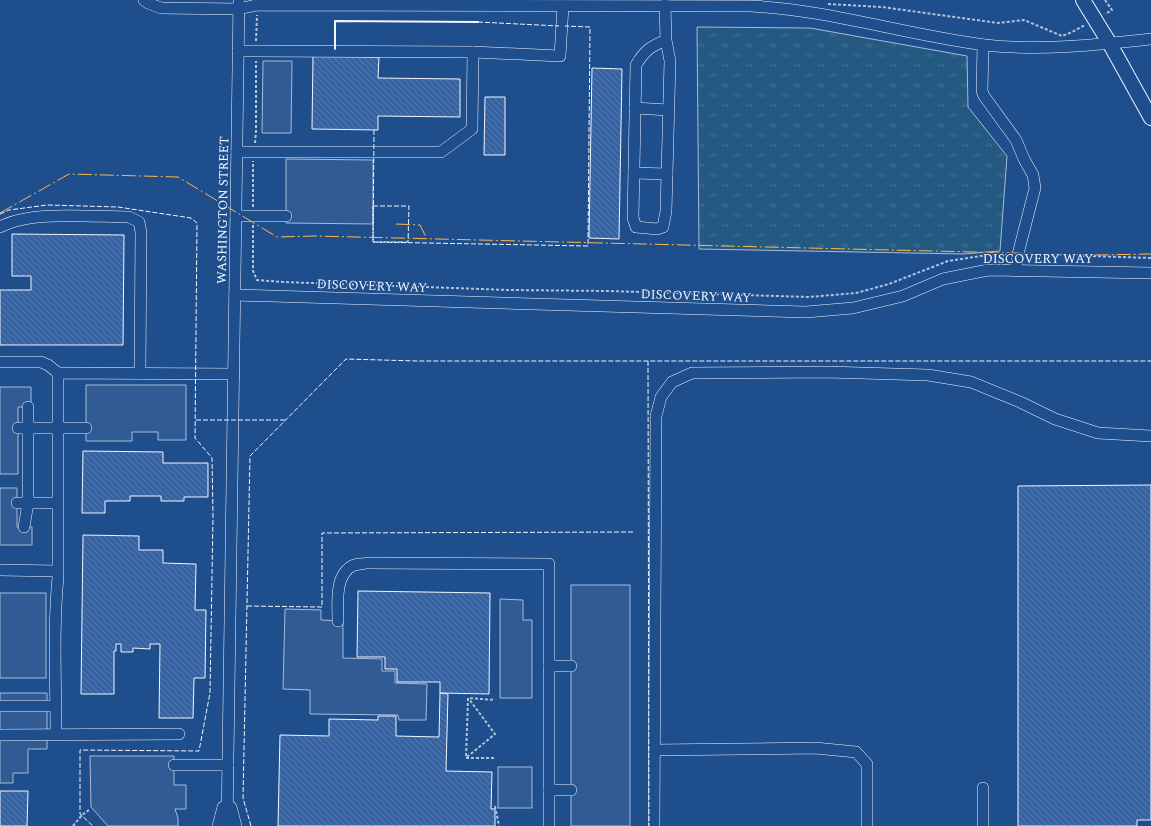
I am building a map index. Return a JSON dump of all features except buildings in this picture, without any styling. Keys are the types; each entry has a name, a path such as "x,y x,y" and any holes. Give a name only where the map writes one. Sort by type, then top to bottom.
{"main road":[{"path":"1083,0 1110,44 1151,118"}],"street":[{"path":"144,0 161,8 239,4 751,6 784,8 812,12 983,45 1030,47 1110,44 1151,39"},
{"name":"WASHINGTON STREET","path":"227,793 239,4"},
{"path":"665,5 666,40 670,61 666,211 663,227 657,230 636,227 633,218 636,65 650,46 666,40"},
{"path":"238,51 473,52 560,56 563,6"},
{"path":"983,45 982,86 984,96 1016,140 1035,182 1035,188 1018,254 1016,271"},
{"path":"237,152 441,152 472,128 473,52"},
{"path":"635,108 668,110"},
{"path":"634,173 667,174"},
{"path":"0,227 7,223 46,216 129,217 139,222 141,232 140,373"},
{"path":"236,216 286,216"},
{"name":"DISCOVERY WAY","path":"235,295 806,312 853,308 903,296 943,279 988,270 1151,273"},
{"path":"0,362 41,362 48,365 58,373 234,374"},
{"path":"654,826 656,416 661,397 672,382 692,374 827,372 928,375 971,382 1020,402 1055,419 1098,433 1151,436"},
{"path":"56,734 56,706 51,665 50,637 51,606 57,570 58,373"},
{"path":"24,527 23,428 28,407"},
{"path":"23,428 86,428"},
{"path":"23,503 57,503"},
{"path":"338,621 338,590 345,572 355,565 367,563 549,564 549,826"},
{"path":"0,570 57,570"},
{"path":"549,666 571,666"},
{"path":"0,706 56,706"},
{"path":"0,735 179,734"},
{"path":"654,750 815,748 856,752 867,764 868,826"},
{"path":"174,765 228,765"},
{"path":"982,826 983,788"},
{"path":"549,790 571,790"},
{"path":"218,826 227,793"},
{"path":"227,793 227,826"},
{"path":"227,793 236,826"}],"path":[{"path":"822,4 882,7 998,23 1024,20 1062,36 1112,10 1104,0"},
{"path":"256,5 256,131 253,167 253,271 257,280 509,290 607,291 809,297 856,293 890,284 948,261 987,255 1018,254 1151,258"},
{"path":"468,698 495,700"},
{"path":"466,758 495,734 468,698"},
{"path":"466,758 468,698"},
{"path":"466,758 494,758"},
{"path":"495,806 499,826"},
{"path":"73,826 82,815 89,810"}],"green space":[{"path":"697,27 810,28 967,56 968,107 1007,156 1000,251 963,254 699,249"}],"shaded area":[{"path":"263,61 292,61 291,133 262,133"},
{"path":"286,159 373,160 373,224 286,223"},
{"path":"86,385 186,385 186,440 158,440 158,432 132,432 132,441 86,441"},
{"path":"0,387 31,387 31,407 18,407 18,474 0,474"},
{"path":"0,488 17,488 17,527 32,527 32,545 0,545"},
{"path":"571,585 630,585 630,826 571,826"},
{"path":"0,593 46,593 46,678 0,678"},
{"path":"500,599 523,600 523,620 532,620 532,698 500,698"},
{"path":"285,609 321,610 321,620 343,621 343,658 382,659 382,671 395,671 395,683 427,684 426,720 399,720 398,715 310,714 310,690 283,689"},
{"path":"0,693 47,693 47,749 28,749 28,773 13,773 13,783 0,783"},
{"path":"90,756 174,756 174,785 186,785 186,809 175,809 178,818 178,826 108,826 91,807"},
{"path":"498,767 532,767 532,808 498,808"}],"fence":[{"path":"478,22 559,26"},
{"path":"374,130 373,242 588,246 590,27 565,26"},
{"path":"0,214 9,210 47,205 118,207 191,218 197,223 195,438 212,458 213,516 210,693 199,751 80,750 80,814 93,826"},
{"path":"373,206 409,206 408,242 373,242 373,206"},
{"path":"251,826 243,798 250,456 346,359 417,361 1151,361"},
{"path":"648,361 649,826"},
{"path":"196,420 285,420"},
{"path":"247,606 322,607 322,533 633,532"}],"wall":[{"path":"335,49 335,21 478,22"}],"power":[{"path":"0,213 69,174 178,177 277,237 315,236 1096,255 1151,254"},
{"path":"396,224 420,225 427,239"}]}
